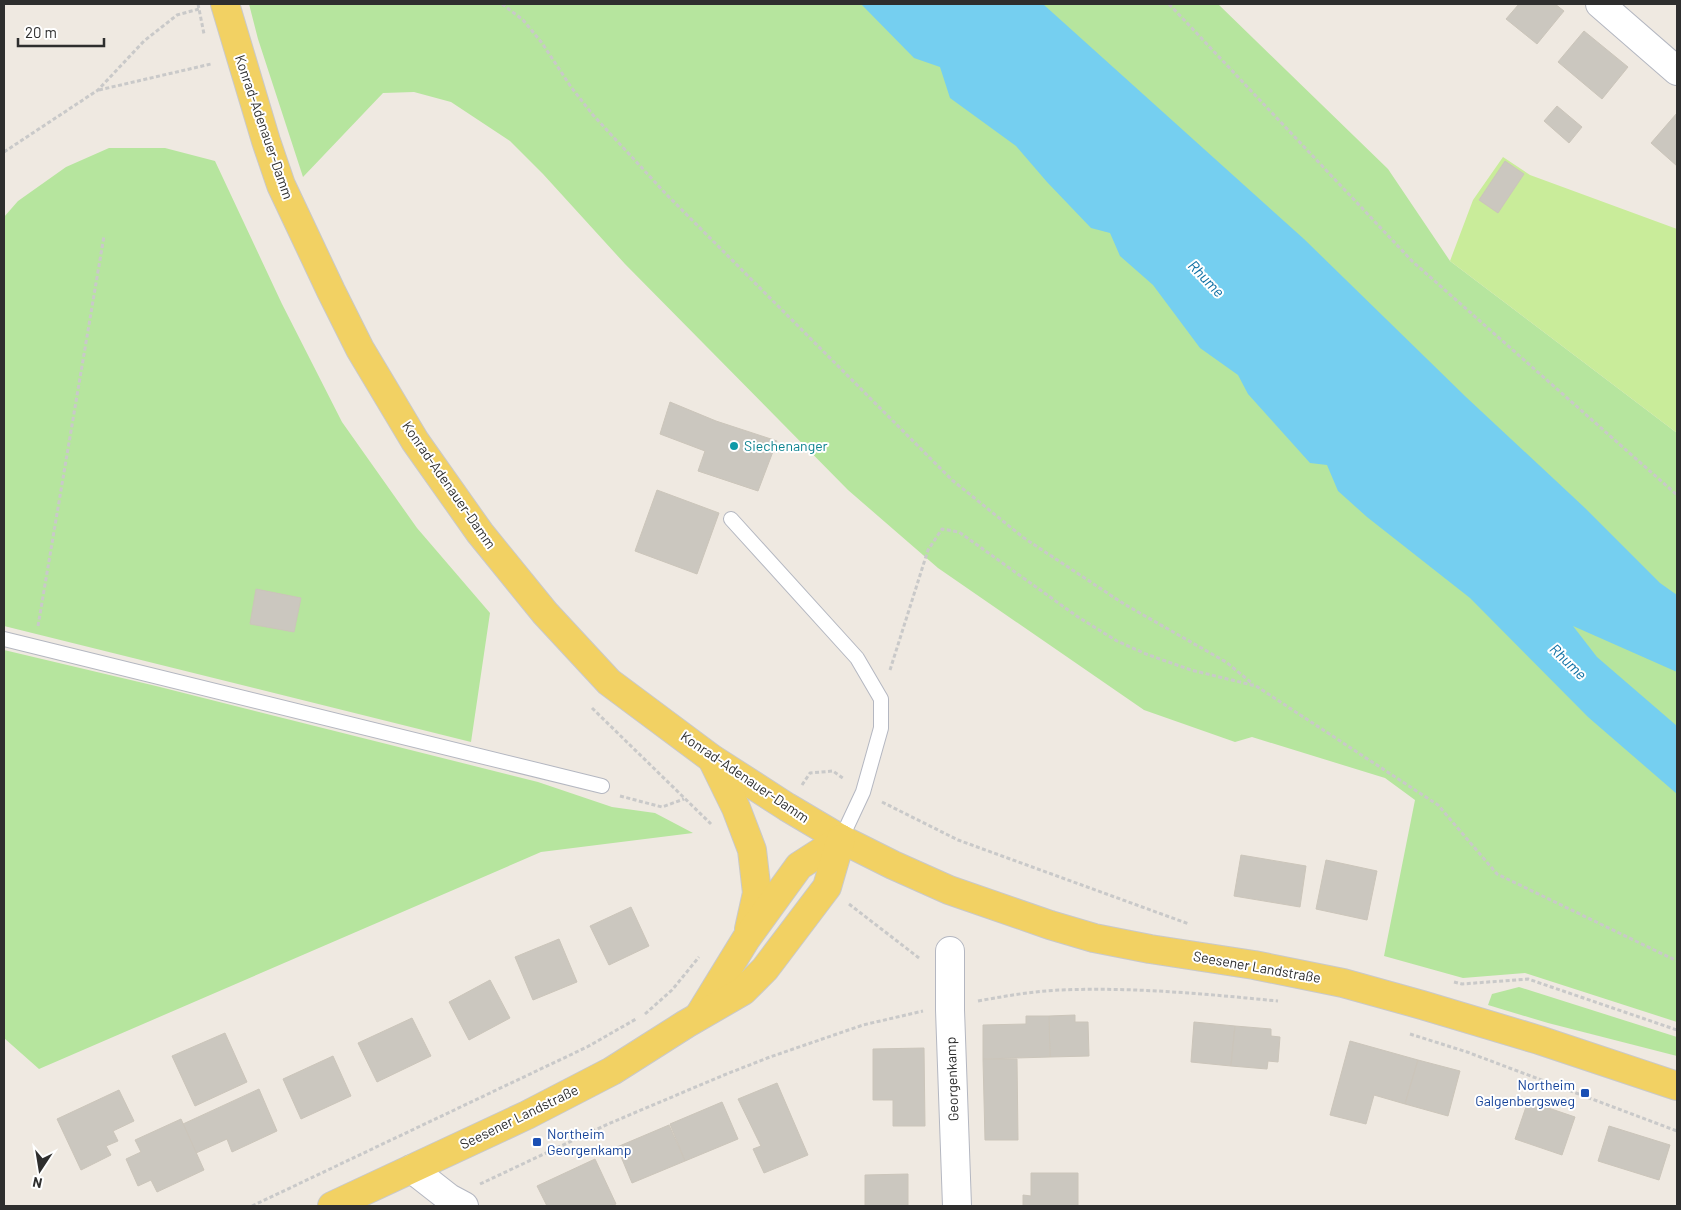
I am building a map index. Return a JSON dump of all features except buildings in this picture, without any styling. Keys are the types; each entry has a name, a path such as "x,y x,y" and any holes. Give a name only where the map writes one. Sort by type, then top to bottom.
{"main road":[{"name":"Konrad-Adenauer-Damm","path":"219,12 281,185 360,349 415,441 480,533 545,613 609,682 711,758 841,839"},
{"path":"711,758 736,808 752,850 757,893 746,938"},
{"name":"Seesener Landstraße","path":"698,1016 746,938 799,866 841,839"},
{"name":"Seesener Landstraße","path":"332,1206 527,1115 612,1071 698,1016 743,990 765,969 827,887 841,839"},
{"name":"Seesener Landstraße","path":"841,839 949,890 1050,925 1094,938 1150,949 1254,965 1343,984 1422,1005 1539,1040 1677,1086"}],"street":[{"path":"1600,4 1677,71"},
{"name":"Georgenkamp","path":"950,951 957,1206"},
{"path":"412,1168 456,1202"}],"lane":[{"path":"731,519 858,658 881,700 881,728 863,792 841,839"},
{"path":"4,639 602,786"}],"path":[{"path":"198,4 204,34"},
{"path":"502,4 522,20 542,43 571,87 593,115 666,194 952,480 1024,538 1124,604 1226,662 1256,686 1438,805 1497,874 1677,961"},
{"path":"1169,4 1412,261 1677,495"},
{"path":"4,152 98,90 144,41 177,15 219,12"},
{"path":"98,90 211,64"},
{"path":"35,646 104,236"},
{"path":"881,700 928,550 942,529 960,532 1078,617 1117,641 1190,670 1256,686"},
{"path":"788,807 810,773 833,771 863,792 958,840 1197,927"},
{"path":"602,786 621,797 662,807 684,799"},
{"path":"252,1206 587,1046 644,1014 672,990 704,951"},
{"path":"1453,982 1462,984 1528,979 1677,1030"},
{"path":"456,1202 608,1124 733,1071 863,1026 950,1005 1027,993 1061,990 1173,991 1287,1002"},
{"path":"1402,1031 1466,1052 1677,1131"}],"green space":[{"path":"249,4 1218,4 1388,169 1450,261 1677,433 1677,1022 1525,973 1463,978 1384,956 1415,800 1385,778 1252,737 1235,742 1144,710 938,568 848,490 625,264 543,174 510,141 451,102 414,92 383,93 303,177 258,39"},
{"path":"109,148 165,148 215,161 282,304 342,422 417,528 490,613 471,742 4,626 4,217 18,201 66,167"},
{"path":"1503,157 1530,175 1677,229 1677,433 1450,261 1473,200"},
{"path":"4,650 156,686 538,782 612,807 655,813 693,833 541,852 39,1069 4,1038"},
{"path":"1519,987 1677,1037 1677,1056 1548,1023 1488,1005 1492,994"}],"water":[{"name":"Rhume","path":"861,4 1043,4 1304,239 1466,397 1585,508 1660,583 1677,595 1677,672 1573,626 1597,657 1677,726 1677,794 1588,717 1470,598 1367,517 1338,491 1327,465 1310,463 1248,394 1238,375 1200,348 1153,285 1120,256 1110,233 1091,228 1016,146 950,98 940,67 914,58"}],"place":[{"name":"Siechenanger","path":"734,446"},
{"name":"Northeim Galgenbergsweg","path":"1585,1093"},
{"name":"Northeim Georgenkamp","path":"537,1142"}]}
